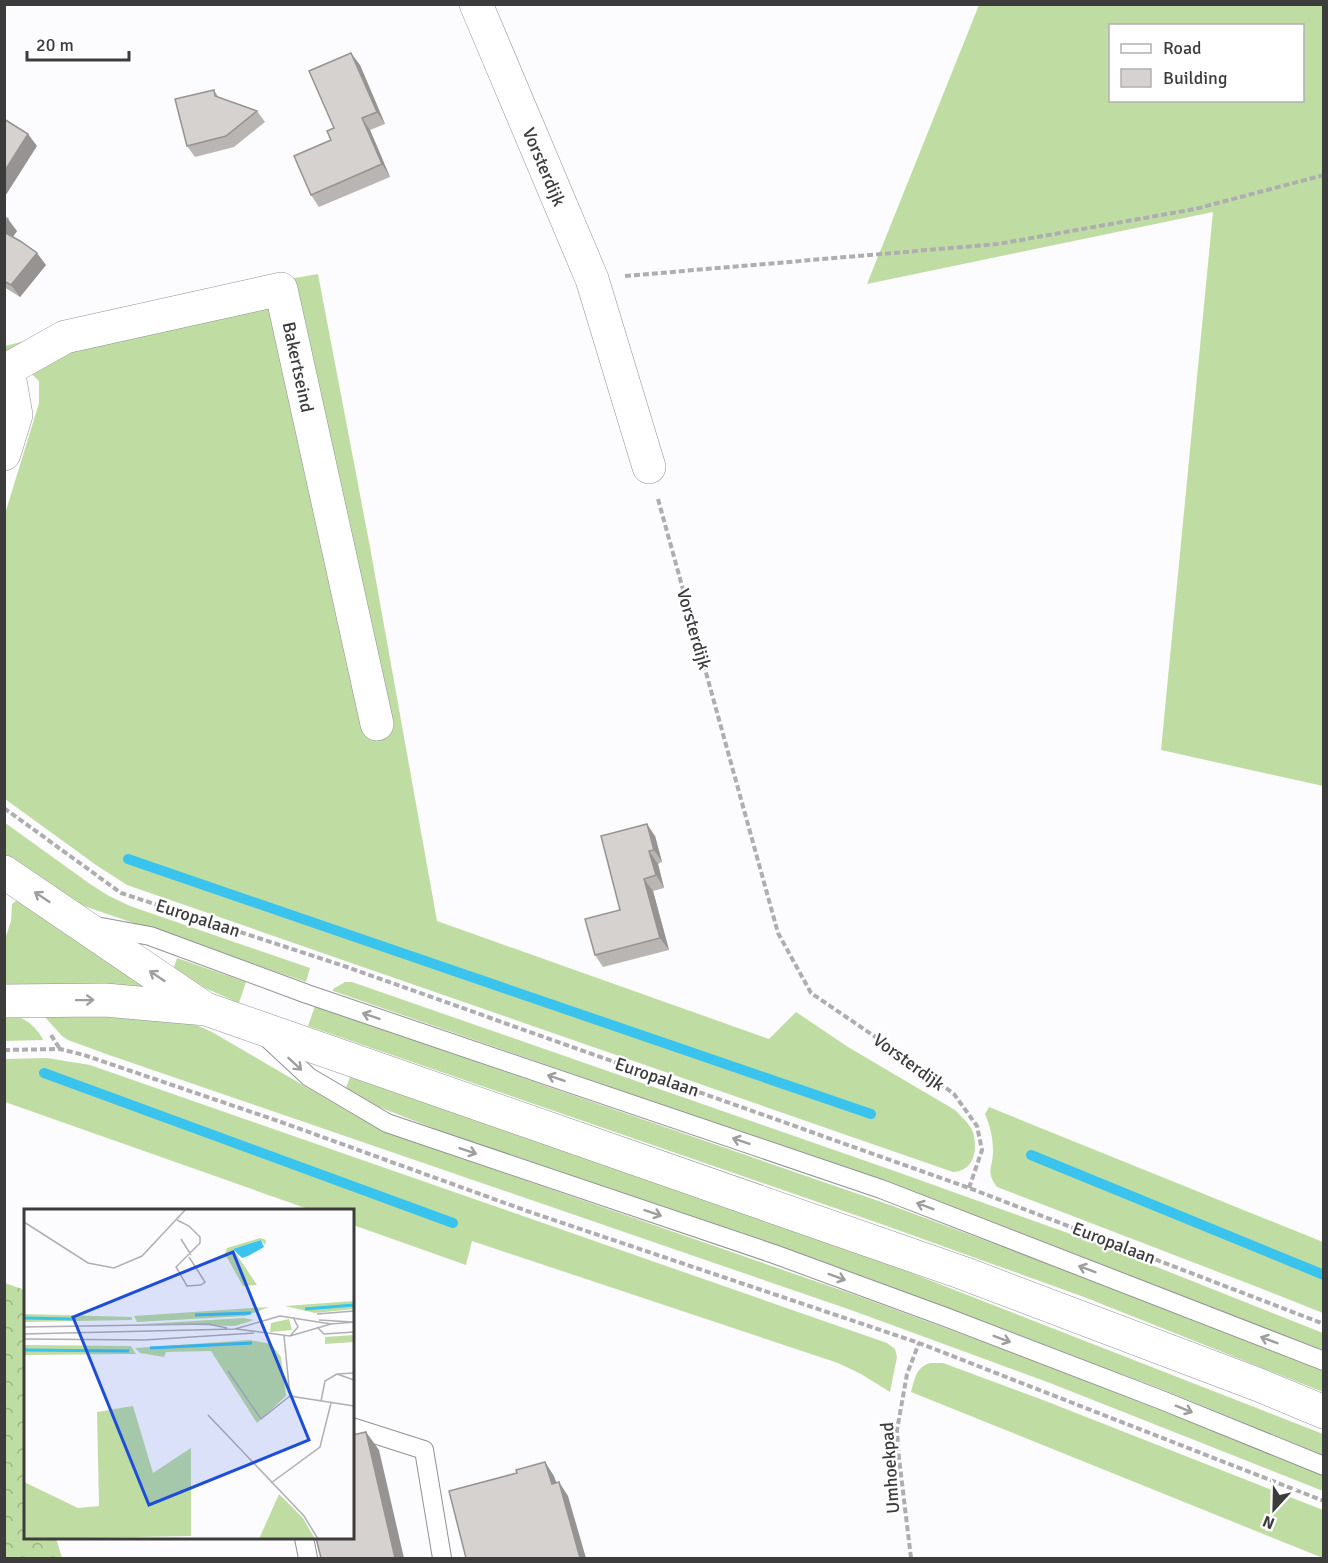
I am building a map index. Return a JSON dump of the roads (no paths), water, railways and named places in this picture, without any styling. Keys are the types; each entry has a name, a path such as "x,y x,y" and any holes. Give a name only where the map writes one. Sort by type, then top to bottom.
{"main road":[{"name":"Vorsterdijk","path":"476,4 592,279 649,467"},
{"name":"Bakertseind","path":"6,368 65,337 281,289 377,724"},
{"path":"4,454 16,415 6,368"},
{"name":"Europalaan","path":"4,872 206,1009"},
{"name":"Europalaan","path":"4,1001 105,1000 206,1009 963,1273 1259,1385 1323,1412"}],"lane":[{"name":"Europalaan","path":"79,922 150,936 307,994 881,1189 1323,1361"},
{"name":"Europalaan","path":"253,1024 309,1077 387,1123 774,1254 1159,1399 1323,1466"},
{"path":"354,1428 424,1450 442,1558"},
{"path":"304,1539 308,1558"}],"waterway":[{"path":"128,859 871,1114"},
{"path":"44,1073 453,1223"},
{"path":"1031,1155 1324,1275"}]}
